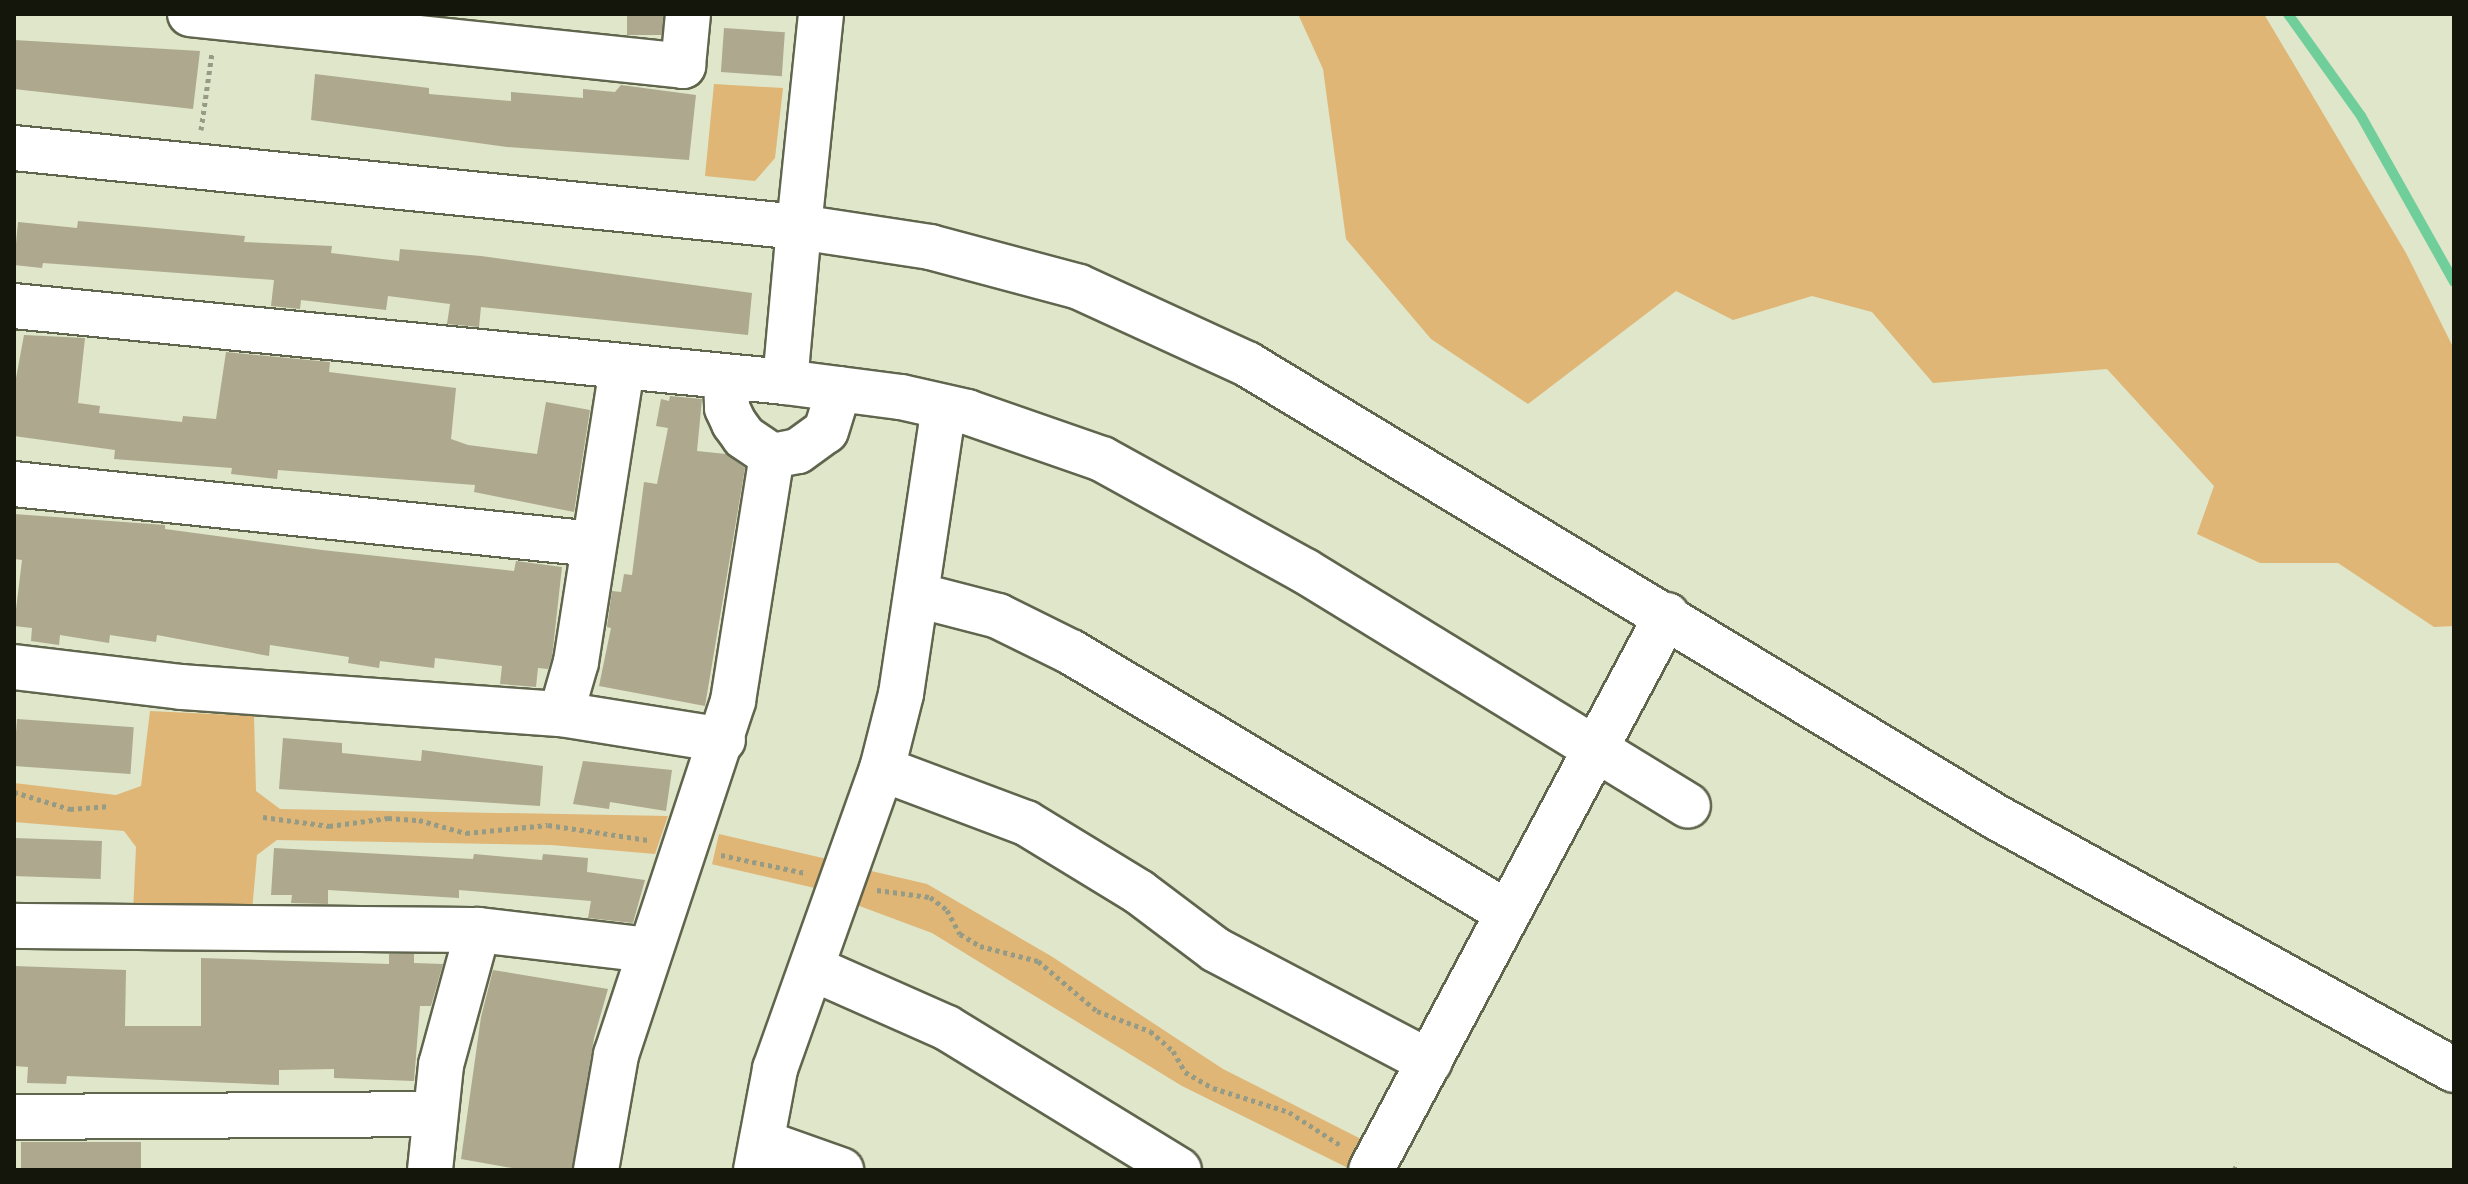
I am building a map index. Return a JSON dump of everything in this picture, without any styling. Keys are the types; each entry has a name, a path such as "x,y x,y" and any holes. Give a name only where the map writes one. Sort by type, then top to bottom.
{"street":[{"path":"208,15 683,66 688,14"},
{"path":"785,382 821,14"},
{"path":"14,148 799,227 998,263 1079,287 1155,319 1259,371 1667,615 1996,817 2454,1070"},
{"path":"14,306 785,382 944,407 1102,459 1305,571 1688,806"},
{"path":"561,714 576,662 622,367"},
{"path":"726,377 727,408 734,423 757,448 772,456 798,451 826,431 839,389"},
{"path":"841,1170 759,1156 775,1069 814,969 882,769 917,595 944,407"},
{"path":"596,1170 616,1055 649,950 723,740 772,456"},
{"path":"14,484 594,544"},
{"path":"917,595 998,616 1071,652 1508,913"},
{"path":"1372,1168 1667,615"},
{"path":"14,667 181,687 561,714 723,740"},
{"path":"882,769 1026,823 1139,892 1216,950 1429,1062"},
{"path":"14,926 478,930 649,950"},
{"path":"430,1170 434,1114 458,996 478,930"},
{"path":"814,969 947,1028 1179,1170"},
{"path":"14,1117 434,1114"}],"path":[{"path":"201,135 208,15"},
{"path":"14,792 70,809 110,806"},
{"path":"263,817 329,826 388,818 419,820 466,833 548,825 686,848 930,897 947,910 960,934 980,946 1038,961 1097,1011 1150,1031 1173,1051 1185,1072 1213,1088 1289,1112 1372,1168"},
{"path":"2234,1170 2238,1163"}],"shaded area":[{"path":"1298,14 2264,14 2406,253 2454,349 2454,626 2434,627 2338,563 2260,563 2197,534 2214,486 2107,369 1933,383 1872,312 1812,296 1733,320 1676,291 1528,404 1431,339 1346,239 1323,69"},
{"path":"714,84 783,88 775,158 755,181 705,176"},
{"path":"150,711 254,716 256,791 280,809 668,816 655,854 551,845 277,840 257,855 252,911 133,913 136,847 124,831 14,822 14,783 116,795 141,786"},
{"path":"719,834 827,859 820,889 712,864"},
{"path":"854,867 927,884 1051,956 1223,1069 1361,1139 1348,1168 1182,1086 932,933 846,901"}],"building":[{"path":"627,14 663,14 663,35 627,35"},
{"path":"724,28 785,32 782,76 721,72"},
{"path":"14,40 200,51 193,109 14,89"},
{"path":"315,74 429,88 429,94 511,101 511,92 583,98 583,89 615,92 621,85 696,95 689,160 507,147 311,120"},
{"path":"78,221 245,236 244,242 332,246 331,253 399,261 400,249 481,256 752,293 748,335 481,307 479,327 447,324 450,304 388,296 386,310 301,300 300,309 271,306 274,280 43,263 42,268 14,265 18,222 77,228"},
{"path":"24,335 85,338 78,403 100,406 99,413 182,422 183,416 216,419 226,352 330,362 329,372 456,388 451,439 468,445 537,454 546,402 590,410 574,512 474,492 475,485 278,470 277,479 231,474 232,468 114,459 115,450 14,436 14,389"},
{"path":"670,396 702,399 697,451 726,454 745,468 705,706 599,686 611,628 607,627 612,591 621,592 624,574 632,575 644,482 657,484 668,428 656,426 661,399 669,401"},
{"path":"14,514 165,525 165,529 322,550 514,571 516,561 562,567 552,657 548,669 538,668 536,687 500,684 502,666 435,658 434,668 380,661 379,668 348,663 349,657 270,645 269,656 157,635 156,642 110,635 109,643 60,635 59,645 31,641 32,628 14,626 22,560 14,559"},
{"path":"17,719 134,727 130,774 14,766"},
{"path":"283,738 342,743 342,753 421,761 422,750 543,766 540,806 279,789"},
{"path":"583,761 672,770 666,811 610,802 609,809 573,804"},
{"path":"14,838 102,841 101,879 14,876"},
{"path":"274,848 473,859 474,854 542,860 543,854 588,858 587,872 645,880 633,923 588,918 591,901 459,890 459,898 328,890 328,904 291,903 292,895 271,895"},
{"path":"389,954 414,954 414,963 443,964 431,1006 420,1006 414,1081 334,1078 334,1069 279,1070 279,1085 67,1076 66,1084 27,1083 28,1067 14,1066 14,966 126,970 125,1026 201,1026 201,958 389,964"},
{"path":"493,970 608,989 594,1038 572,1170 523,1170 461,1159 481,1017"},
{"path":"21,1142 141,1142 141,1170 21,1170"}],"waterway":[{"path":"2288,14 2361,116 2454,282"}]}
